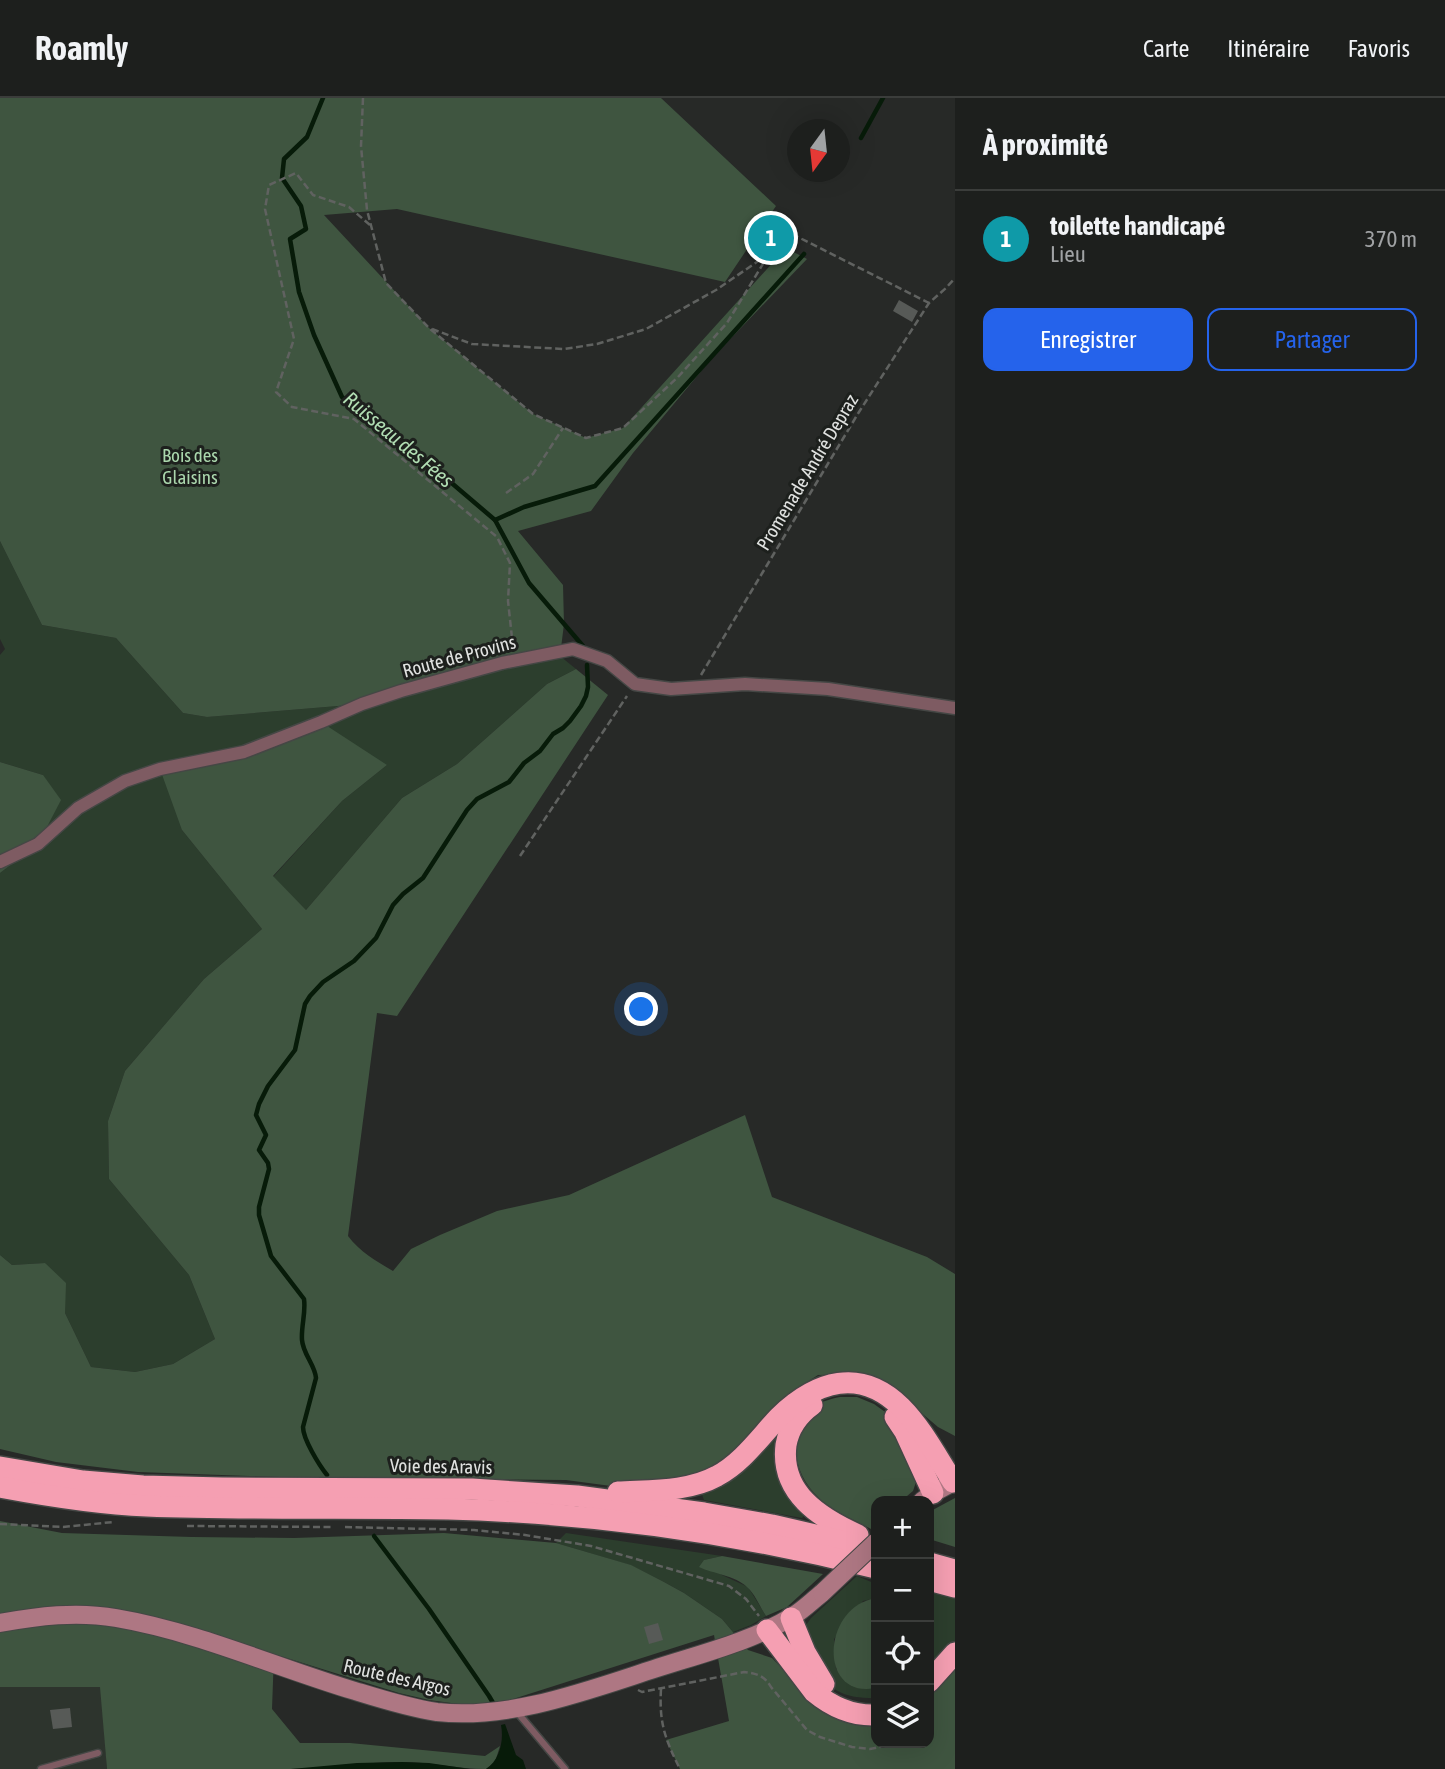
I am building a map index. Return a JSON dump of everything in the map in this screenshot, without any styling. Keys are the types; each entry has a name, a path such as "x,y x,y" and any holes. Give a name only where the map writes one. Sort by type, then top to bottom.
{"highway":[{"path":"577,1496 676,1488 710,1480 739,1460 779,1418 805,1396 829,1384 843,1382 873,1389 899,1405 954,1481"},
{"path":"871,1540 825,1518 803,1500 792,1484 787,1471 786,1448 792,1426 803,1412 825,1398 842,1394 860,1396 885,1408 898,1421 914,1452 927,1496"},
{"name":"Voie des Aravis","path":"0,1467 143,1486 472,1489 577,1496 704,1513 772,1525 871,1548"},
{"path":"0,1487 86,1501 145,1506 448,1509 623,1522 790,1548 871,1567"},
{"path":"790,1548 871,1580"},
{"path":"934,1564 955,1570"},
{"path":"934,1581 955,1587"},
{"path":"790,1618 811,1664 826,1686 845,1700 871,1704"},
{"path":"767,1630 814,1692 831,1704 852,1713 871,1715"},
{"path":"934,1676 955,1653"}],"street":[{"name":"Route de Provins","path":"0,862 38,844 78,808 125,781 160,769 244,752 401,691 515,660 572,649 607,660 635,684"},
{"path":"635,684 671,689 745,684 828,689 955,708"},
{"path":"929,1496 954,1481"},
{"name":"Route des Argos","path":"0,1623 42,1616 114,1617 168,1629 388,1701 437,1712 515,1710 625,1678 767,1630 790,1618 822,1593 871,1547"}],"lane":[{"path":"515,1710 565,1769"},
{"path":"41,1769 98,1753"}],"path":[{"path":"363,98 361,146 368,210 386,283 429,328 533,414 586,438 623,428 678,377 727,323 769,254 786,232 929,303"},
{"path":"372,226 349,206 313,195 296,173 269,185 265,209 294,339 276,392 292,407 354,419 498,537 510,563 508,601 515,660"},
{"path":"429,328 472,344 564,349 597,344 646,329 716,290 769,254"},
{"name":"Promenade André Depraz","path":"693,688 859,412 929,303 955,278"},
{"path":"506,493 533,474 563,428"},
{"path":"520,856 635,684"},
{"path":"0,1524 63,1527 116,1522"},
{"path":"184,1526 474,1530 591,1546 729,1586 746,1599 767,1630"},
{"path":"625,1678 642,1692 744,1672 752,1673 767,1680 807,1730 852,1747 875,1748"},
{"path":"660,1689 660,1710 666,1740 680,1769"}],"shaded area":[{"path":"0,541 42,625 116,638 183,713 207,717 362,704 401,691 560,656 576,669 547,684 457,764 402,798 306,910 273,877 342,801 387,765 182,830 262,929 204,979 125,1071 108,1121 109,1179 189,1275 215,1339 173,1364 135,1372 91,1367 45,1263 12,1265 0,1255 0,873 38,844 43,775 0,762 0,655 5,649 0,639"},
{"path":"783,1429 808,1511 802,1518 704,1500 701,1492 760,1444"},
{"path":"566,1533 722,1556 704,1560 722,1575 748,1587 766,1616 733,1632 722,1619 664,1582 630,1565 556,1543"},
{"path":"857,1576 871,1582 871,1599 863,1601 834,1639 836,1669 871,1689 871,1698 845,1694 836,1690 827,1680 808,1646 804,1633 811,1618"},
{"path":"934,1585 955,1591 955,1642 937,1664 934,1664"},
{"path":"0,1687 101,1687 107,1769 0,1769"},
{"path":"505,1724 516,1755 523,1760 526,1769 486,1769 498,1755 502,1737 501,1725"},
{"path":"402,1762 470,1769 291,1769 357,1763"}],"green space":[{"name":"Bois des Glaisins","path":"0,98 661,98 776,206 725,282 397,209 324,215 429,328 533,414 586,438 623,428 786,248 807,259 713,357 633,453 591,511 518,531 563,585 564,624 560,656 502,663 362,704 207,717 183,713 116,638 42,625 0,541"},
{"path":"576,669 608,695 397,1016 377,1013 348,1236 374,1260 393,1271 411,1249 440,1235 497,1211 569,1195 745,1115 772,1197 927,1257 955,1274 955,1436 938,1427 892,1388 860,1374 818,1375 787,1395 774,1414 718,1465 692,1481 611,1486 566,1480 280,1477 138,1472 56,1462 0,1449 0,1255 12,1265 45,1263 66,1283 65,1313 91,1367 135,1372 173,1364 215,1339 189,1275 109,1179 108,1121 125,1071 204,979 262,929 182,830 160,769 244,752 321,722 387,765 342,801 273,876 306,910 402,798 457,764 547,684"},
{"path":"0,762 43,775 61,800 38,844 0,873"},
{"path":"857,1397 874,1404 892,1417 917,1479 913,1491 907,1496 871,1496 871,1529 824,1503 800,1471 796,1451 800,1430 814,1407 828,1400"},
{"path":"955,1498 955,1547 934,1541 934,1509"},
{"path":"0,1521 62,1533 192,1537 294,1538 444,1533 556,1543 631,1565 684,1593 722,1619 748,1650 772,1658 803,1690 871,1717 871,1748 934,1748 934,1684 955,1661 955,1769 680,1769 666,1740 729,1721 714,1635 510,1700 466,1705 399,1693 274,1654 272,1709 300,1743 350,1743 485,1756 500,1746 495,1762 486,1769 401,1762 289,1769 107,1769 100,1687 0,1687"},
{"path":"722,1556 823,1574 787,1607 766,1616 752,1593 742,1583 699,1567 704,1560"},
{"path":"871,1600 871,1688 857,1688 844,1680 836,1667 834,1651 837,1634 845,1618 858,1605"}],"building":[{"path":"899,300 918,311 912,322 893,311"},
{"path":"658,1623 663,1640 649,1644 644,1627"},
{"path":"70,1708 72,1727 53,1729 50,1710"}],"waterway":[{"name":"Ruisseau des Fées","path":"323,98 307,137 284,159 282,178 301,206 306,229 290,239 299,292 314,335 342,397 400,439 495,520 529,583 583,646"},
{"path":"861,138 883,98"},
{"path":"495,520 524,507 595,486 804,254"},
{"path":"327,1475 308,1445 303,1427 316,1378 302,1340 304,1299 271,1256 259,1215 269,1169 259,1150 266,1135 256,1115 259,1104 268,1086 295,1050 305,1004 310,996 323,982 354,961 376,938 393,905 423,878 477,799 509,782 524,763 570,721 586,696 587,665"},
{"path":"374,1536 429,1609 496,1708"}],"place":[{"name":"toilette handicapé","path":"771,238"}]}
